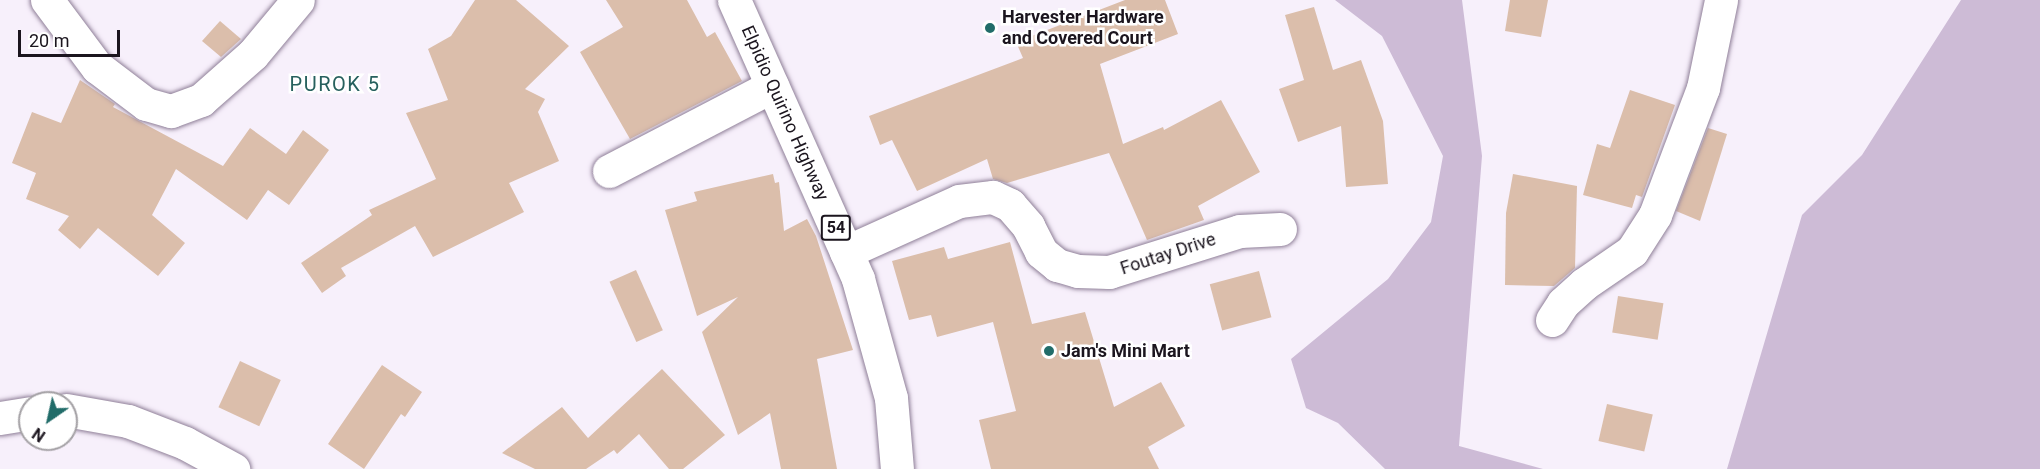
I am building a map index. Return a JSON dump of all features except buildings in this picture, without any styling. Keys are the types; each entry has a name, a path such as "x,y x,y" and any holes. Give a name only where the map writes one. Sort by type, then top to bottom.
{"main road":[{"path":"47,0 97,68 146,104 171,111 201,100 253,54 298,0"},
{"name":"Elpidio Quirino Highway","path":"735,0 846,252 891,399 897,469"},
{"path":"1552,321 1563,303 1584,284 1632,251 1655,215 1703,88 1721,0"},
{"path":"609,171 772,86"},
{"name":"Foutay Drive","path":"846,252 959,201 993,197 1010,205 1028,226 1041,252 1057,265 1078,271 1109,272 1240,231 1280,229"},
{"path":"78,412 128,421 184,443 233,469"},
{"path":"0,418 18,415"}],"shaded area":[{"path":"1335,0 1462,0 1482,156 1459,446 1543,469 1385,469 1338,423 1306,408 1291,359 1388,279 1431,222 1443,156 1382,36"},
{"path":"1961,0 2040,0 2040,469 1727,469 1802,215 1862,155"}],"place":[{"name":"Harvester Hardware and Covered Court","path":"990,28"},
{"name":"Jam's Mini Mart","path":"1049,351"}],"district":[{"name":"PUROK 5","path":"335,84"}]}
